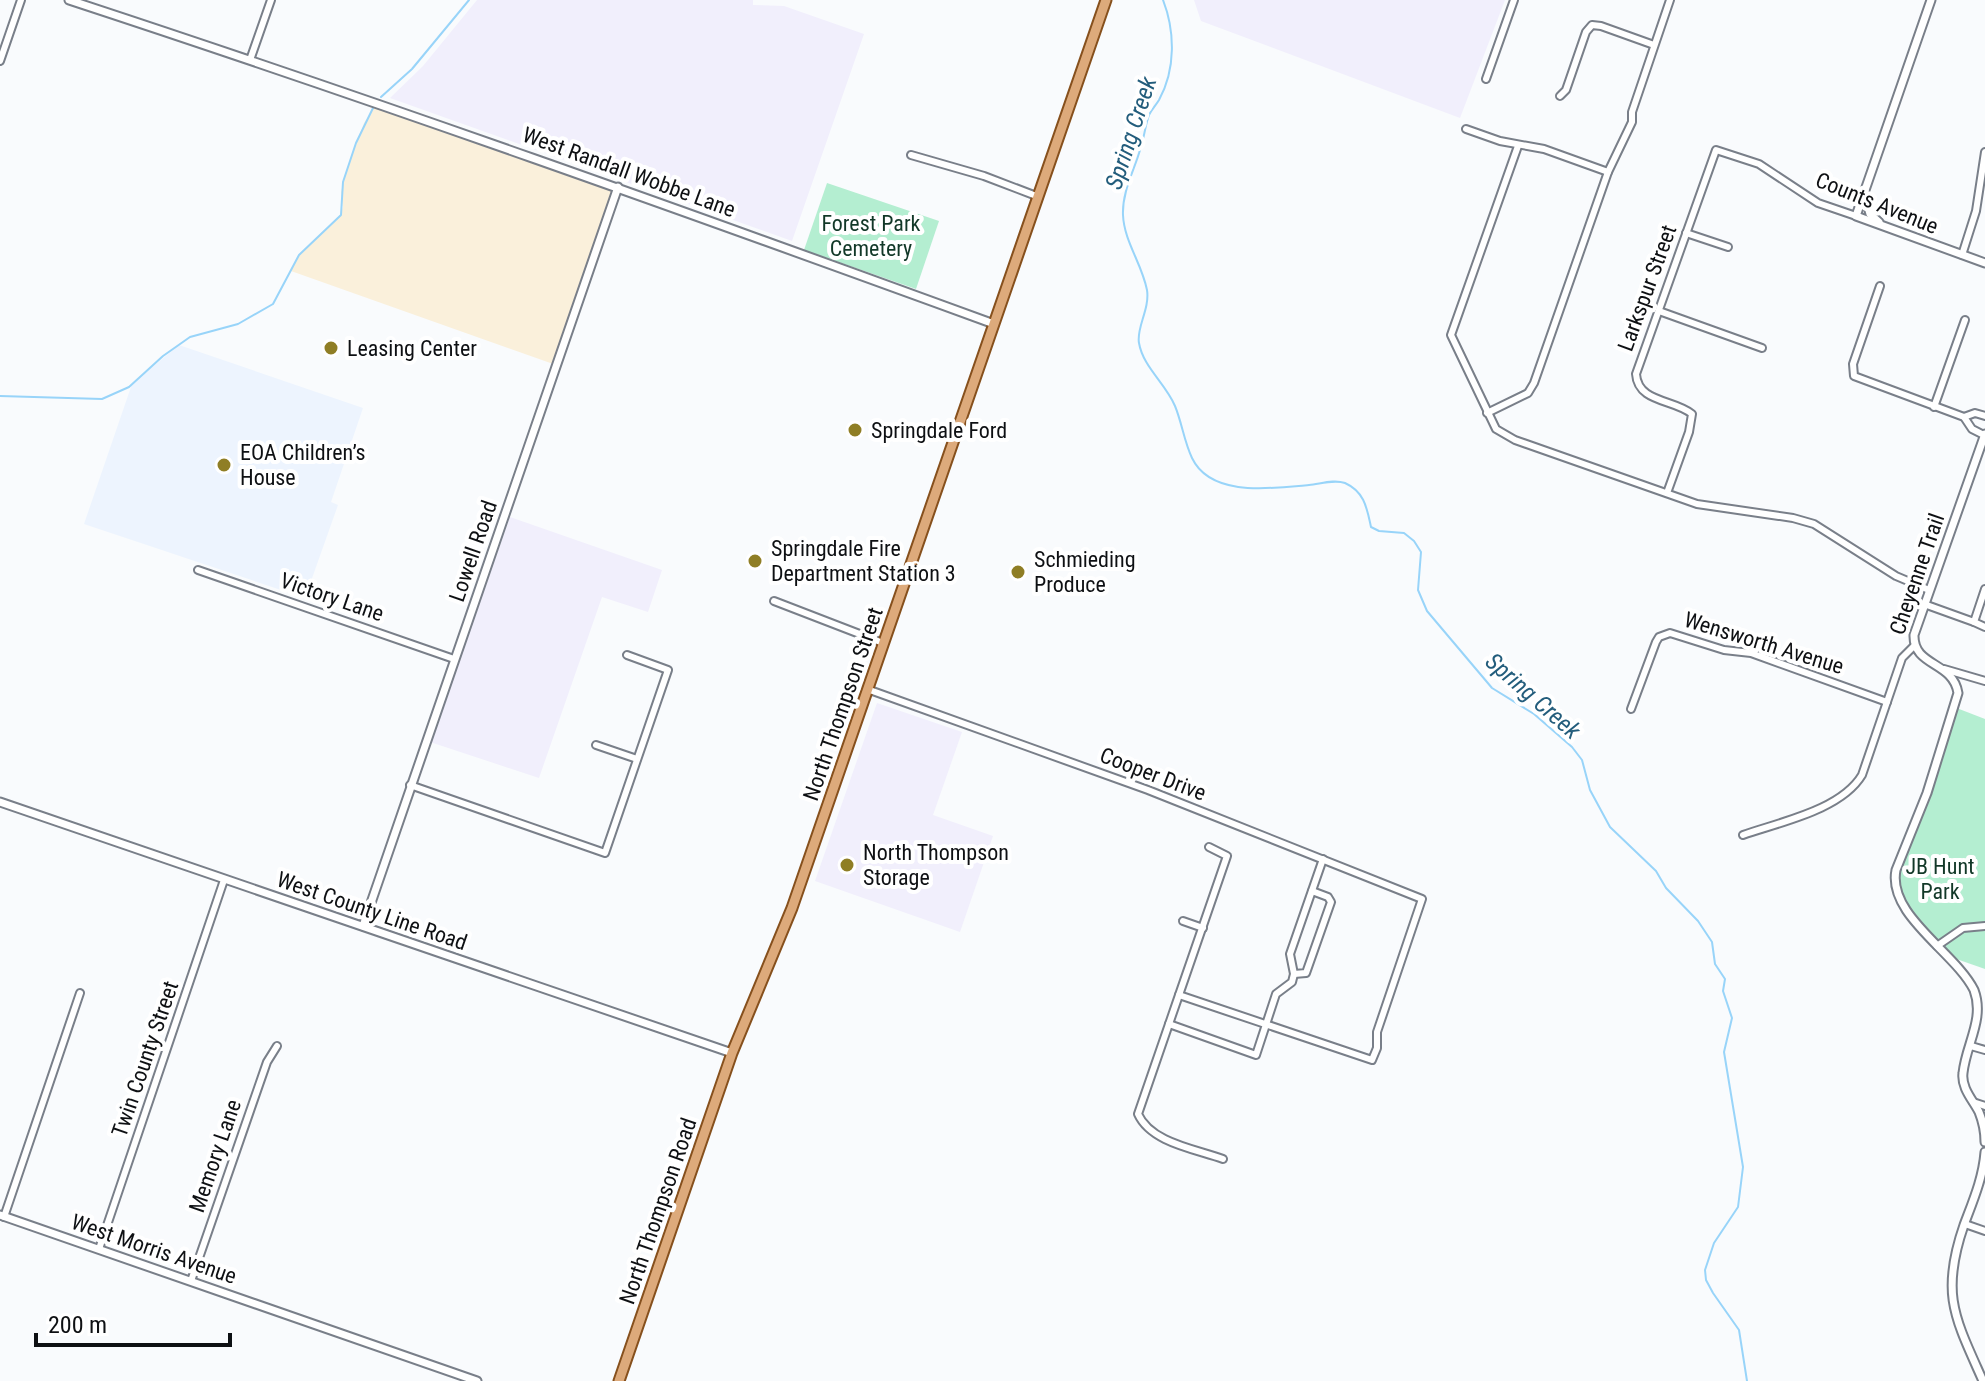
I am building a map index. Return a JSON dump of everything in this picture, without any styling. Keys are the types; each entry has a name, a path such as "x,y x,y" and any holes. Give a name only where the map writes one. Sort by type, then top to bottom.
{"main road":[{"name":"North Thompson Street","path":"732,1053 792,908 1106,0"},
{"name":"North Thompson Road","path":"619,1381 732,1053"}],"street":[{"path":"0,61 21,0"},
{"name":"West Randall Wobbe Lane","path":"69,0 618,187 994,324"},
{"path":"250,60 271,0"},
{"path":"1486,79 1514,0"},
{"path":"1487,413 1528,393 1534,383 1608,172 1632,122 1632,112 1670,0"},
{"path":"1856,216 1931,0"},
{"path":"1560,96 1566,90 1586,32 1592,25 1654,45"},
{"path":"1466,129 1518,146 1544,149 1608,172"},
{"path":"1518,146 1451,335 1487,413 1501,434 1704,506 1793,518 1814,524 1896,576 1929,590"},
{"name":"Counts Avenue","path":"1716,150 1759,164 1818,203 1985,263"},
{"name":"Larkspur Street","path":"1667,493 1691,426 1692,414 1645,394 1637,381 1637,369 1716,150"},
{"path":"1962,255 1976,211 1985,152"},
{"path":"911,155 984,176 1039,197"},
{"name":"Lowell Road","path":"363,926 618,187"},
{"path":"1865,190 1870,214 1888,228"},
{"path":"1686,233 1728,247"},
{"path":"1880,286 1853,364 1854,376 1964,417 1975,413 1985,416"},
{"path":"1659,311 1762,348"},
{"path":"1934,407 1965,320"},
{"path":"1964,417 1969,427 1985,434"},
{"name":"Cheyenne Trail","path":"1743,835 1817,809 1848,793 1862,775 1902,658 1914,646 1924,604 1985,434"},
{"name":"Victory Lane","path":"198,570 454,659"},
{"path":"1974,622 1985,589"},
{"path":"774,601 883,643"},
{"path":"1924,604 1985,627"},
{"name":"Wensworth Avenue","path":"1631,709 1656,642 1659,637 1670,633 1724,650 1751,653 1887,702"},
{"path":"1914,646 1924,658 1944,669 1985,681"},
{"path":"410,785 605,853 668,670 627,655"},
{"path":"1944,669 1956,683 1955,704 1927,793 1893,882 1905,908 1968,981 1978,1001 1979,1015 1962,1076 1980,1114 1985,1142"},
{"name":"Cooper Drive","path":"867,689 1148,790 1422,899 1377,1032 1377,1048 1372,1060 1266,1024"},
{"path":"596,745 637,759"},
{"name":"West County Line Road","path":"0,802 732,1053"},
{"path":"1209,847 1227,856 1138,1114 1143,1124 1158,1136 1223,1159"},
{"path":"1169,1024 1256,1055 1276,994 1288,987 1294,974 1290,954 1323,859"},
{"name":"Twin County Street","path":"99,1249 224,880"},
{"path":"1294,974 1306,973 1332,899 1312,891"},
{"path":"1183,921 1203,928"},
{"path":"1937,946 1963,928 1985,926"},
{"path":"2,1216 80,993"},
{"path":"1179,995 1266,1024"},
{"name":"Memory Lane","path":"191,1281 267,1062 277,1046"},
{"path":"1971,1046 1985,1050"},
{"path":"1973,1102 1985,1106"},
{"path":"1983,1381 1953,1308 1953,1265 1980,1181 1985,1152"},
{"name":"West Morris Avenue","path":"2,1216 477,1381"},
{"path":"1965,1224 1985,1231"}],"shaded area":[{"path":"477,0 753,0 753,5 784,6 864,34 792,241 390,98 423,66"},
{"path":"1194,0 1505,0 1460,118 1201,21"},
{"path":"377,103 618,187 556,365 291,271 299,255 341,214 341,192 348,167 364,123"},
{"name":"EOA Children’s House","path":"179,345 363,408 331,502 338,505 305,598 84,524 132,384"},
{"path":"510,517 662,570 648,612 602,597 539,778 430,742"},
{"path":"877,703 962,732 933,815 993,836 960,932 815,881"}],"green space":[{"name":"Forest Park Cemetery","path":"827,183 939,221 916,289 804,250"},
{"name":"JB Hunt Park","path":"1954,707 1985,719 1985,969 1945,955 1905,908 1896,870"}],"waterway":[{"path":"381,97 412,69 469,0"},
{"name":"Spring Creek","path":"1163,0 1170,24 1171,63 1165,88 1149,115 1123,206 1126,234 1147,290 1147,304 1139,331 1141,352 1175,406 1192,458 1201,471 1213,480 1244,488 1345,483 1361,496 1371,527 1379,531 1404,533 1414,541 1421,552 1418,590 1427,611 1492,688 1534,714 1572,747 1582,760 1590,790 1610,827 1656,871 1666,888 1698,921 1712,942 1715,964 1725,979 1723,991 1732,1018 1724,1052 1743,1167 1738,1207 1714,1243 1705,1270 1713,1293 1739,1330 1747,1381"},
{"path":"0,396 102,399 129,387 163,356 190,337 238,324 273,304 299,255 341,215 343,182 356,143 374,106"}],"place":[{"name":"Leasing Center","path":"331,348"},
{"name":"Springdale Ford","path":"855,430"},
{"name":"EOA Children’s House","path":"224,465"},
{"name":"Springdale Fire Department Station 3","path":"755,561"},
{"name":"Schmieding Produce","path":"1018,572"},
{"name":"North Thompson Storage","path":"847,865"}]}
